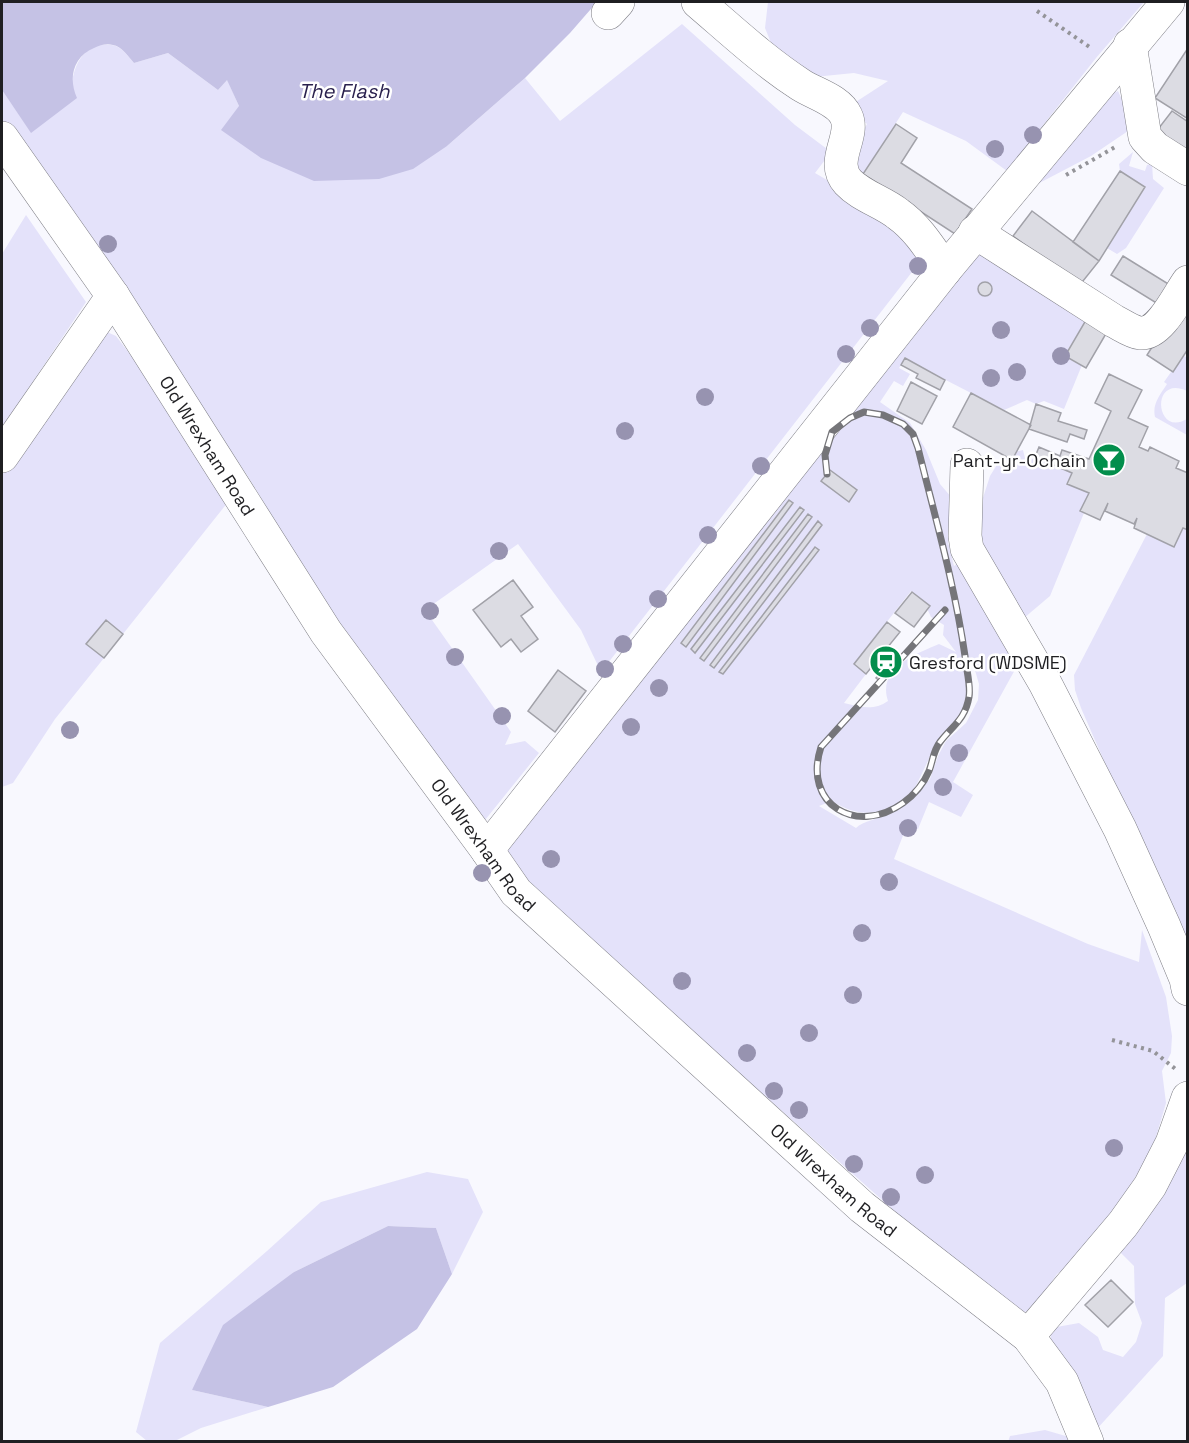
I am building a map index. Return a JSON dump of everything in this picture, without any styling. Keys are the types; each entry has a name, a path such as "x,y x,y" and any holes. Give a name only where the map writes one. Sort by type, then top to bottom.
{"street":[{"path":"698,2 774,66 804,87 836,104 847,116 848,128 841,167 847,180 900,215 914,228 945,270"},
{"path":"487,850 975,232 1121,55 1168,2"},
{"path":"1121,55 1145,137 1155,148 1188,169"},
{"name":"Old Wrexham Road","path":"2,138 113,296 326,632 516,892 862,1207 1028,1336 1062,1382 1087,1442"},
{"path":"975,232 1114,321 1138,333 1149,333 1160,325 1188,282"},
{"path":"2,456 113,296"},
{"path":"968,465 965,536 967,549 1045,683 1120,829 1164,926 1188,989"},
{"path":"1028,1336 1123,1224 1150,1186 1172,1143 1184,1086"}],"path":[{"path":"1037,10 1082,41 1121,55"},
{"path":"1112,1040 1153,1051 1184,1086"}],"shaded area":[{"path":"768,2 1144,2 1096,58 1007,171 966,141 903,112 863,174 846,162 867,124 848,107 888,81 854,73 814,77 778,60 765,28"},
{"path":"682,24 795,125 831,152 815,173 880,211 926,254 601,672 581,630 518,544 425,610 511,732 505,745 525,741 539,753 481,825 336,621 247,475 66,204 2,127 2,90 31,132 72,88 74,71 82,56 94,47 112,45 121,49 134,63 168,53 218,90 227,79 239,106 447,146 525,78 560,121"},
{"path":"1118,91 1123,102 1128,131 1091,156 1005,201 1104,98"},
{"path":"1133,152 1129,166 1145,171 1147,165 1152,164 1153,179 1164,188 1126,248 1117,254 1107,248 1145,188 1120,171 1119,164"},
{"path":"26,215 86,302 2,428 2,254"},
{"path":"977,242 1086,320 1065,355 1082,365 1064,409 1044,401 1036,404 1027,400 1004,410 905,359 899,368 910,374 903,386 894,381 880,402 910,423 926,450 940,484 958,505 948,542 954,566 963,560 990,476 1003,455 1023,450 1025,458 1031,460 1035,457 1072,473 1067,484 1089,493 1081,511 1084,513 1050,596 1024,618 1022,657 953,782 973,795 961,817 929,802 918,829 907,825 894,859 1088,944 1139,962 1142,930 1166,997 1172,1036 1171,1053 1162,1071 1166,1103 1153,1147 1115,1212 1073,1262 1057,1274 1032,1308 1023,1313 988,1294 506,866 506,847","holes":["830,470 857,490 849,502 822,481","911,591 924,602 931,617 944,625 943,635 956,652 939,644 909,658 900,664 888,680 886,690 888,701 872,707 844,703 866,674 854,664","964,659 974,667 979,684 978,700 966,723 946,741 930,779 919,791 914,790 937,742 964,711 968,692","832,801 859,812 888,809 889,813 856,828 819,806"]},
{"path":"107,332 116,336 161,395 232,497 123,634 106,620 87,644 104,658 55,719 13,783 2,787 2,471"},
{"path":"1183,355 1187,358 1187,391 1175,388 1167,391 1162,397 1161,406 1168,420 1176,423 1187,419 1187,435 1155,417 1154,412 1157,400 1167,384 1164,382"},
{"path":"1183,528 1187,530 1187,970 1131,823 1081,708 1075,690 1074,675 1147,534 1174,547"},
{"path":"1187,1120 1187,1283 1165,1298 1163,1356 1096,1430 1051,1343 1051,1328 1079,1323 1098,1337 1103,1350 1123,1357 1136,1342 1142,1323 1135,1304 1134,1266 1120,1252"},
{"path":"427,1172 468,1179 483,1212 452,1274 436,1228 388,1226 294,1272 192,1390 268,1407 201,1428 175,1441 147,1441 136,1432 160,1343 321,1202"},
{"path":"1045,1430 1076,1439 1077,1442 1008,1442 1010,1436"}],"water":[{"name":"The Flash","path":"2,2 597,2 525,78 447,146 413,169 379,179 314,181 261,158 221,130 239,106 227,80 218,90 168,53 134,63 122,49 111,44 101,45 87,52 74,69 73,83 77,98 31,133 2,90"},
{"path":"388,1226 436,1228 452,1274 417,1329 333,1387 268,1407 192,1390 223,1325 294,1272"}],"building":[{"path":"1188,48 1188,119 1155,98"},
{"path":"1172,111 1188,122 1188,158 1155,133"},
{"path":"896,124 917,138 901,163 972,209 955,234 863,174"},
{"path":"1120,171 1145,187 1099,261 1073,242"},
{"path":"1032,211 1099,261 1079,286 1013,236"},
{"path":"1123,256 1170,285 1158,304 1111,275"},
{"path":"982,282 988,282 992,289 988,296 982,296 978,292 978,286"},
{"path":"1188,290 1188,349 1173,372 1147,355"},
{"path":"1086,320 1107,332 1086,368 1065,356"},
{"path":"905,358 945,380 940,390 916,378 918,374 901,365"},
{"name":"Pant-yr-Ochain","path":"1109,374 1142,390 1128,418 1148,427 1139,447 1148,451 1150,447 1179,461 1176,468 1188,473 1188,530 1183,528 1174,547 1134,528 1137,518 1134,524 1105,511 1108,503 1100,520 1080,511 1089,493 1067,484 1072,473 1035,457 1039,447 1060,456 1062,450 1089,459 1111,411 1095,403"},
{"path":"911,382 937,396 922,424 897,411"},
{"path":"971,393 1031,425 1012,460 953,427"},
{"path":"1036,404 1061,413 1058,421 1087,430 1084,439 1070,434 1067,442 1029,429"},
{"path":"830,470 857,490 849,502 821,481"},
{"path":"789,500 793,503 686,647 681,643"},
{"path":"800,507 804,510 695,653 691,649"},
{"path":"808,514 812,517 704,661 700,658"},
{"path":"818,521 822,525 714,668 710,665"},
{"path":"815,547 819,550 723,674 719,672"},
{"path":"513,580 533,607 521,616 538,639 521,652 511,639 501,647 473,610"},
{"path":"912,592 930,606 914,627 895,613"},
{"path":"106,620 123,634 104,658 86,644"},
{"path":"887,622 900,632 866,674 854,664"},
{"path":"895,658 900,663 882,683 876,678"},
{"path":"558,670 586,691 555,732 528,711"},
{"path":"1111,1280 1133,1302 1108,1327 1085,1305"}],"railway":[{"path":"827,474 825,455 832,432 850,418 864,412 883,415 903,424 913,434 950,578 961,630 969,687 965,711 938,745 927,775 911,796 885,812 868,816 852,815 838,809 826,799 819,785 817,767 821,747 945,610"}],"place":[{"name":"Pant-yr-Ochain","path":"1109,460"},
{"name":"Gresford (WDSME)","path":"886,662"}]}
